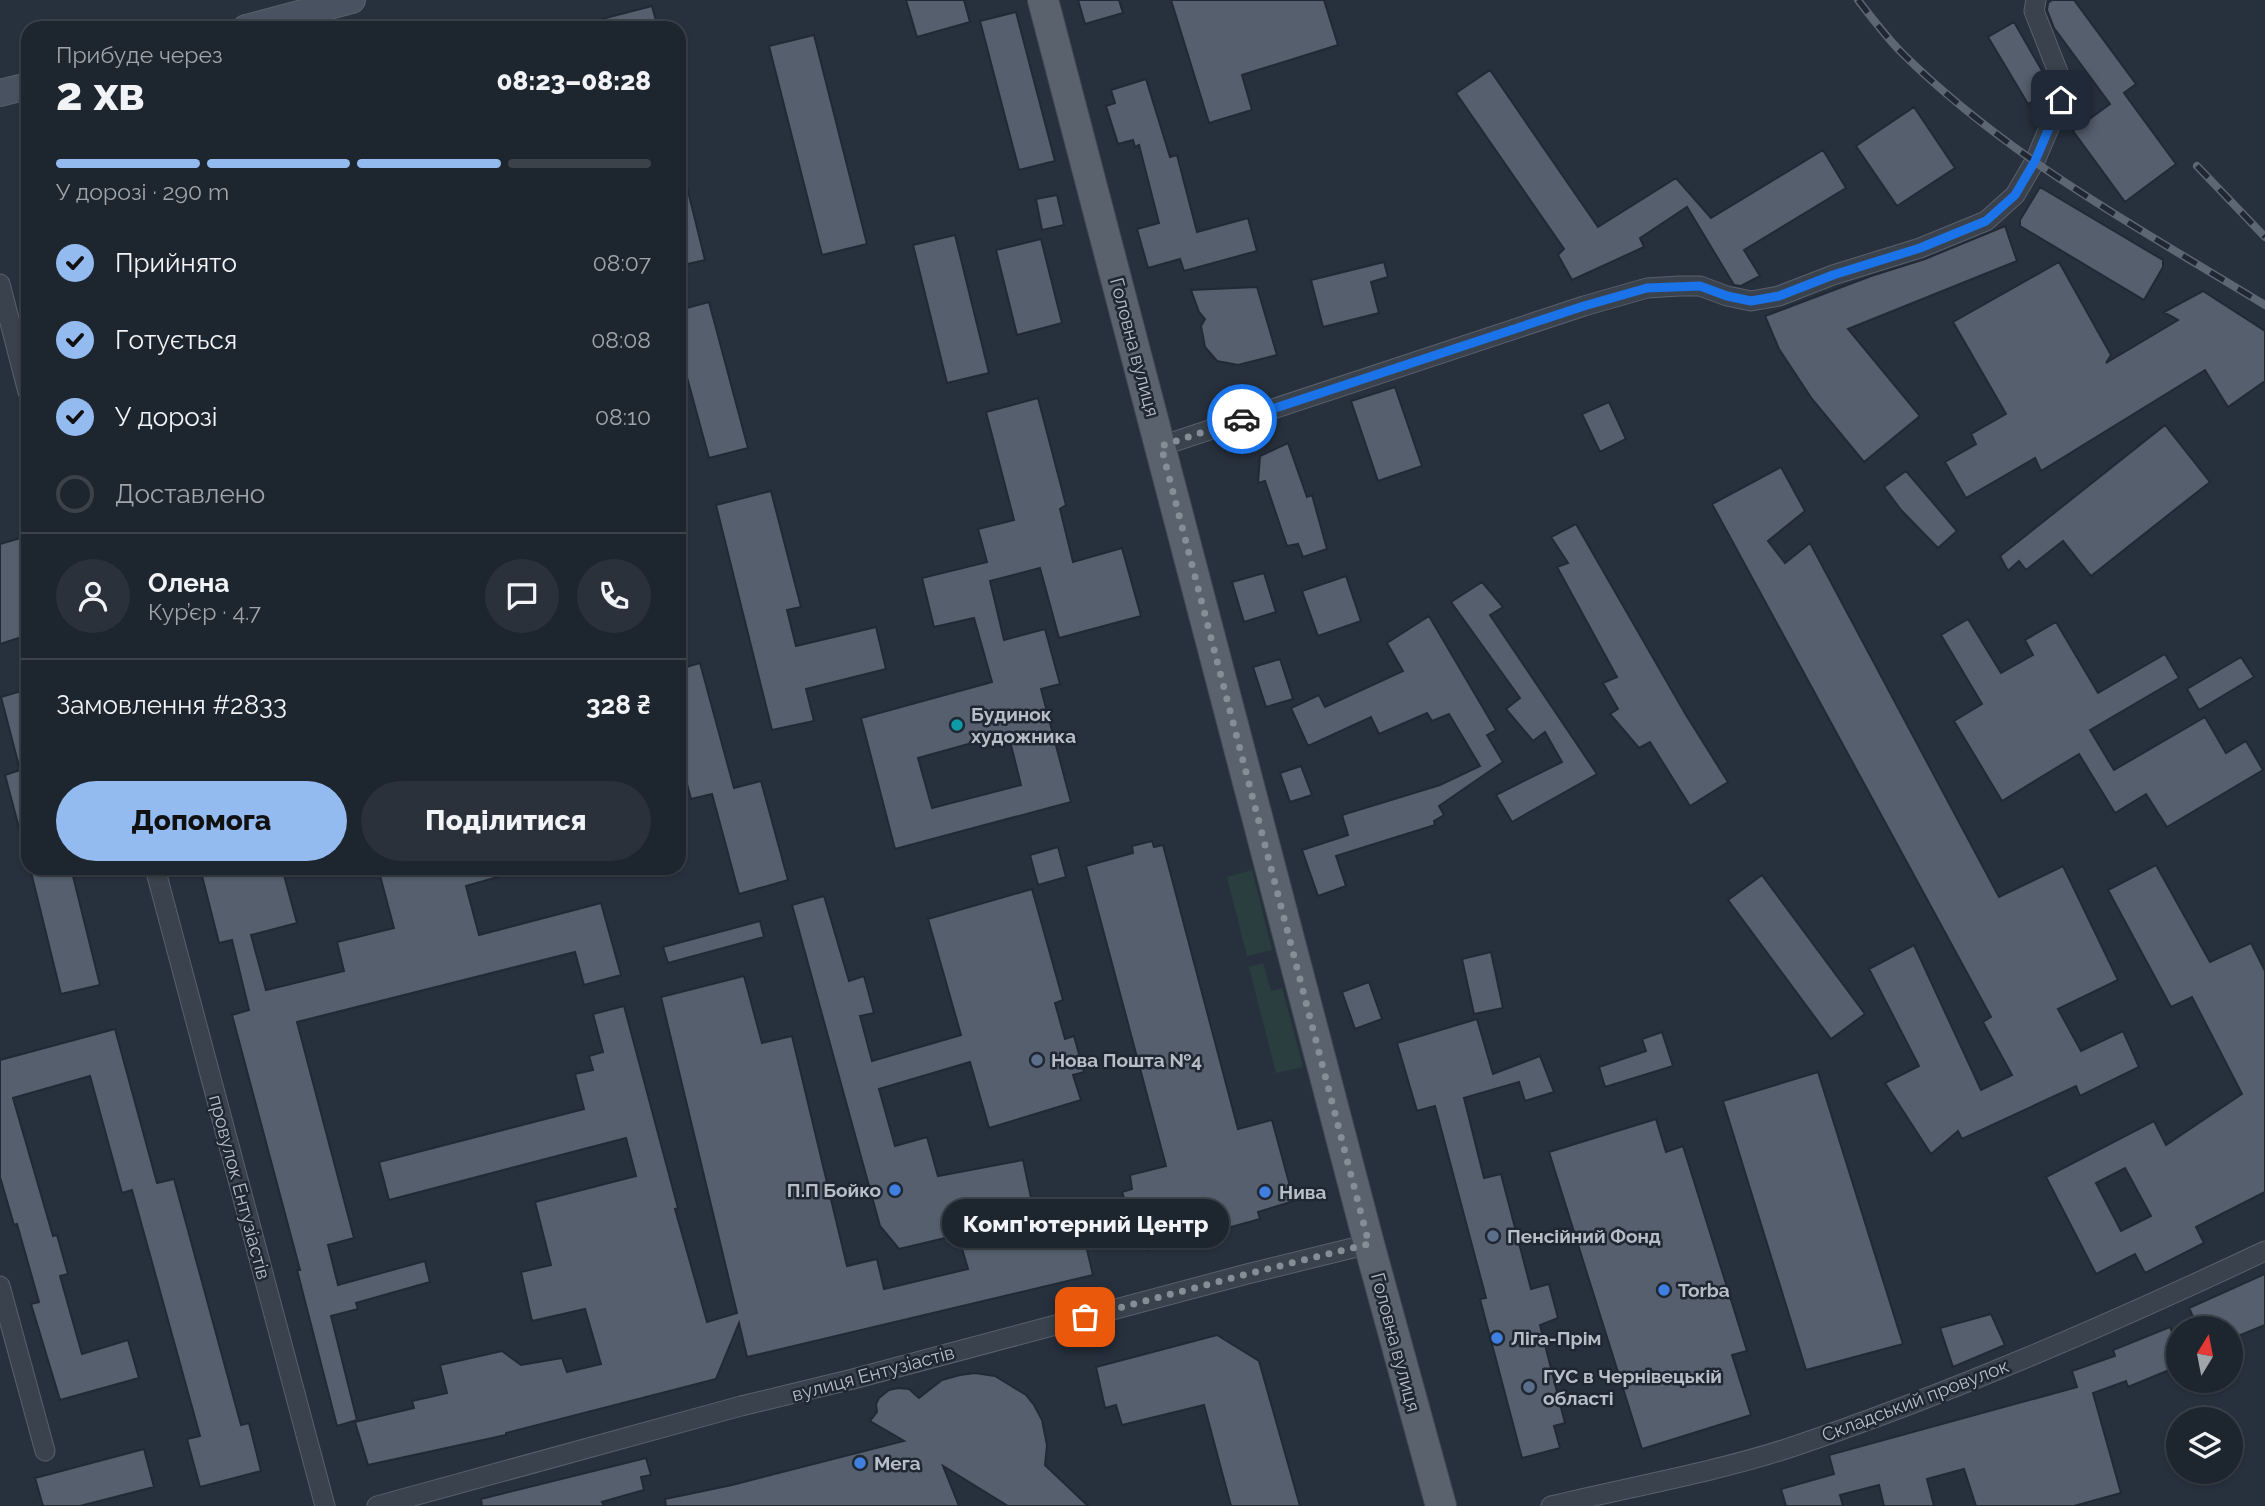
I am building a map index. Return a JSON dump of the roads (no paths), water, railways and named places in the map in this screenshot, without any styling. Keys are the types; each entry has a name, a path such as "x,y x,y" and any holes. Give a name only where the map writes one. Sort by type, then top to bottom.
{"main road":[{"path":"272,21 352,0"},
{"name":"Головна вулиця","path":"1043,0 1369,1244 1441,1506"},
{"path":"0,93 21,88"}],"street":[{"path":"1161,446 1571,310 1647,288 1700,286 1751,301 1779,296 1833,275 1920,248 1986,221 2015,195 2035,161 2061,100 2060,77 2034,11 2036,0"},
{"path":"0,284 21,365"},
{"name":"провулок Ентузіастів","path":"157,875 325,1506"},
{"name":"вулиця Ентузіастів","path":"377,1506 732,1408 1369,1244"},
{"name":"Складський провулок","path":"1551,1506 1734,1463 1786,1448 1935,1396 2134,1312 2265,1251"},
{"path":"0,1286 45,1451"}],"railway":[{"path":"1858,0 1902,53 1985,126 2076,190 2265,305"},
{"path":"2197,166 2265,237"}],"place":[{"name":"Будинок художника","path":"957,725"},
{"name":"Нова Пошта №4","path":"1037,1060"},
{"name":"П.П Бойко","path":"895,1190"},
{"name":"Нива","path":"1265,1192"},
{"name":"Пенсійний Фонд","path":"1493,1236"},
{"name":"Torba","path":"1664,1290"},
{"name":"Комп'ютерний Центр","path":"1085,1317"},
{"name":"Ліга-Прім","path":"1497,1338"},
{"name":"ГУС в Чернівецькій області","path":"1529,1387"},
{"name":"Мега","path":"860,1463"}]}
